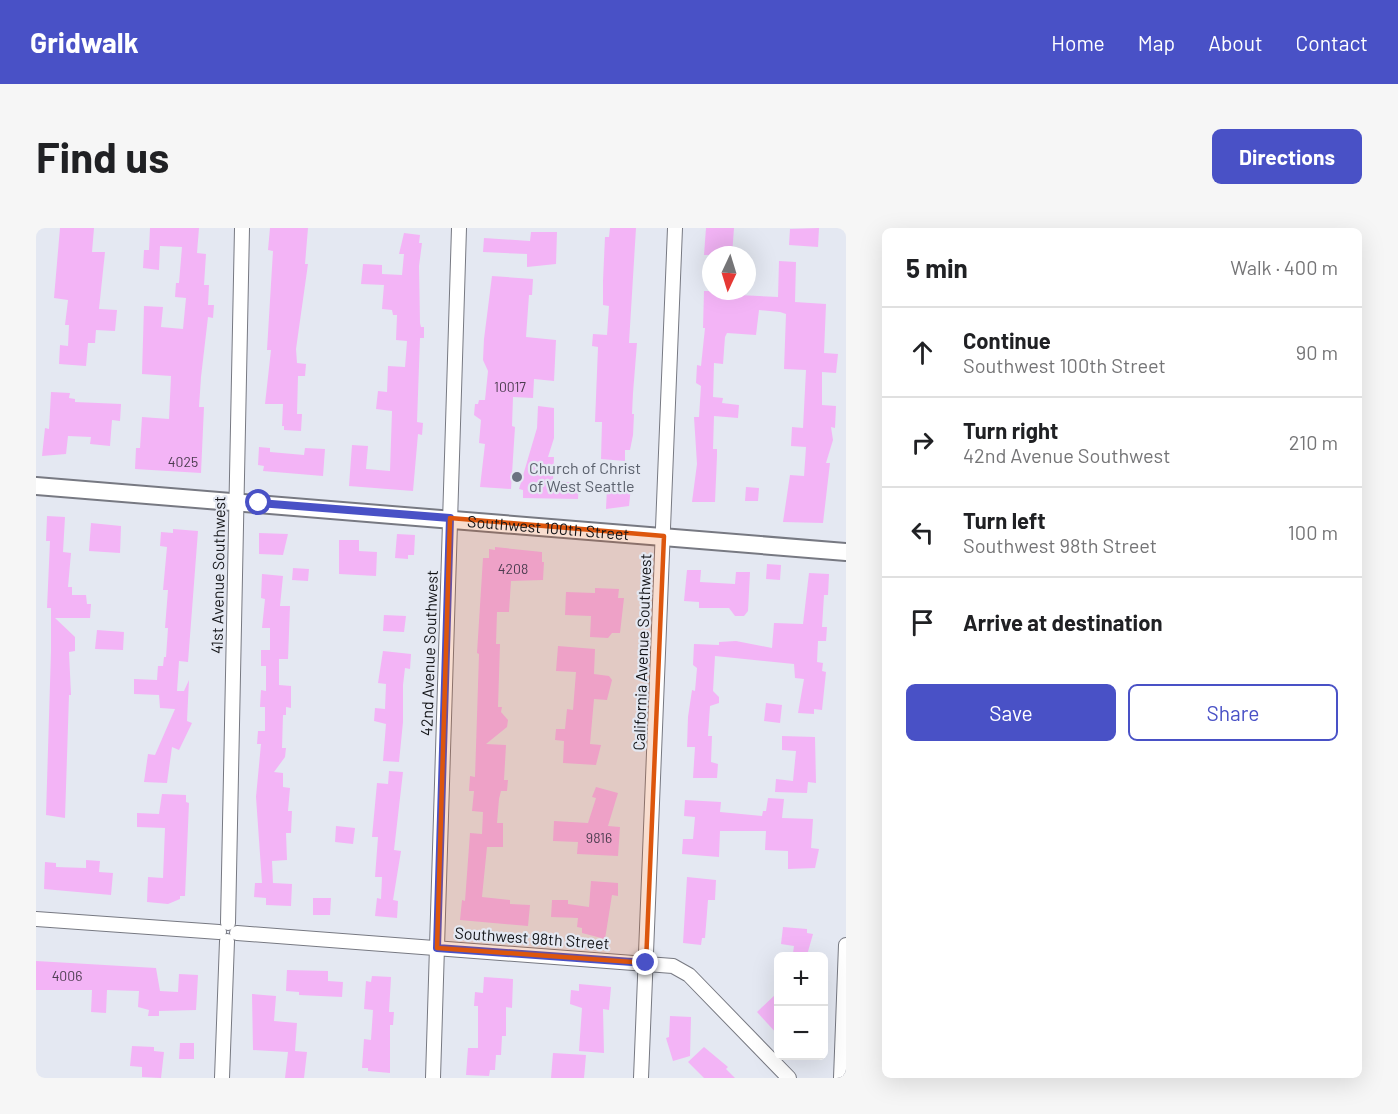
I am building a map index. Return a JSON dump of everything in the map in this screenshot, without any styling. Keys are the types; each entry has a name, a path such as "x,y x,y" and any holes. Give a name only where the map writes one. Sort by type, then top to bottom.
{"street":[{"name":"41st Avenue Southwest","path":"222,1078 228,932 242,228"},
{"name":"42nd Avenue Southwest","path":"433,1078 459,228"},
{"name":"California Avenue Southwest","path":"641,1078 675,228"},
{"name":"Southwest 100th Street","path":"36,486 846,552"},
{"name":"Southwest 98th Street","path":"36,919 673,966 689,975 789,1078"},
{"path":"841,1078 846,945"}],"highlighted area":[{"path":"450,518 664,536 646,963 437,948"}],"building":[{"path":"60,228 94,228 92,252 105,252 99,309 117,310 115,331 96,330 95,343 88,343 86,366 59,364 60,345 68,346 69,325 65,325 68,300 54,298"},
{"path":"150,228 199,228 197,253 206,254 204,285 209,285 208,305 214,305 213,318 208,317 201,377 199,407 204,407 201,473 135,469 136,448 140,448 142,417 169,419 171,376 142,374 144,306 163,307 161,327 183,329 186,298 175,297 176,283 179,283 182,247 160,246 159,270 143,268 144,250 149,250"},
{"path":"270,228 308,228 305,264 308,264 296,349 297,363 306,364 305,376 298,376 297,414 302,414 301,431 284,430 282,426 283,404 265,404 271,350 267,350 273,251 268,250"},
{"path":"610,228 636,228 629,343 637,343 632,414 634,414 633,435 630,450 625,450 625,461 601,459 602,422 595,422 598,347 592,346 593,334 607,335 609,306 603,305 603,281 605,237 609,237"},
{"path":"706,228 734,228 733,246 705,246"},
{"path":"819,228 818,247 789,245 790,229"},
{"path":"531,232 557,232 556,264 527,267 527,254 483,252 484,238 530,241"},
{"path":"404,233 420,235 419,243 422,243 419,266 420,323 421,327 424,327 424,338 420,338 417,422 423,423 422,435 418,434 413,491 349,486 352,445 368,446 366,469 390,471 392,411 376,409 378,391 387,392 388,366 405,367 407,341 396,340 397,315 393,315 392,310 382,309 384,285 361,284 363,264 382,265 382,274 402,275 404,254 399,254"},
{"path":"779,261 796,262 795,302 826,304 824,353 838,354 836,373 822,372 822,405 836,406 835,428 831,427 833,440 826,463 830,463 823,523 783,522 790,475 804,476 806,447 791,446 792,427 803,428 806,370 784,369 786,314 780,312 759,310 756,335 727,333 725,337 723,364 714,363 713,397 723,398 722,403 739,405 738,418 714,416 713,449 717,449 715,502 692,502 697,464 694,417 699,417 701,386 696,383 697,365 701,366 705,328 703,328 704,300 756,300 756,296 778,297"},
{"path":"492,276 533,279 532,295 529,295 526,337 556,340 554,381 534,379 533,398 513,397 512,426 515,427 511,489 480,487 485,444 479,443 481,420 474,415 475,404 478,404 479,400 485,400 488,371 483,360 484,339"},
{"path":"51,392 70,393 69,398 75,399 75,402 121,404 120,421 112,420 110,446 90,444 91,437 68,436 66,454 42,456 45,428 49,429"},
{"path":"538,406 554,408 554,438 548,457 554,457 553,481 579,483 578,499 523,498 523,490 519,489 537,428"},
{"path":"259,447 270,448 270,452 304,455 305,448 325,449 323,476 263,471 264,466 258,465"},
{"path":"607,486 631,487 629,506 606,509"},
{"path":"746,487 759,488 758,501 745,501"},
{"path":"47,516 65,517 63,552 71,553 68,587 72,587 72,595 86,595 87,604 91,604 90,618 55,618 75,637 75,651 69,652 71,695 69,695 65,818 46,815 51,651 51,608 47,608 50,541 46,541"},
{"path":"91,523 121,526 120,553 89,551"},
{"path":"173,529 198,531 188,662 179,661 177,691 184,691 189,680 187,721 192,723 179,750 172,747 167,783 144,782 148,754 155,755 175,709 160,708 159,695 134,694 134,679 157,680 158,666 163,666 164,657 166,657 168,628 165,628 168,590 163,590 167,547 160,546 161,532 173,533"},
{"path":"259,533 288,534 283,555 259,554"},
{"path":"397,534 415,535 414,555 408,555 408,559 395,558"},
{"path":"339,540 359,540 359,551 377,552 376,576 339,574"},
{"path":"495,547 542,552 542,562 544,562 543,580 511,581 509,612 497,612 496,644 500,644 498,707 502,707 501,712 508,720 507,727 486,744 506,745 504,780 508,780 507,791 501,791 497,823 503,823 503,847 487,847 482,897 510,900 510,904 530,905 528,926 460,920 462,900 465,901 470,833 482,834 483,812 472,811 474,791 469,791 470,776 475,777 479,654 477,653 483,558 489,558 489,549 495,550"},
{"path":"767,564 781,565 780,580 766,579"},
{"path":"293,568 309,569 308,581 292,580"},
{"path":"687,570 701,570 700,582 735,584 736,572 750,572 748,611 744,616 735,616 729,608 699,608 699,602 684,601"},
{"path":"809,573 829,574 828,595 824,595 822,627 827,627 826,641 818,641 817,662 823,663 822,671 826,672 822,710 814,709 814,714 798,713 804,679 795,678 794,664 715,656 713,691 719,697 719,703 710,706 708,736 712,736 711,762 718,764 717,778 693,778 695,747 687,747 688,717 692,690 695,691 697,668 693,665 694,644 719,645 719,642 736,641 772,648 774,623 803,624"},
{"path":"262,574 283,576 280,606 290,606 288,659 279,659 279,685 291,686 291,708 286,707 286,715 283,715 282,748 286,748 285,757 274,772 283,773 283,787 290,788 288,811 292,811 291,833 286,833 287,860 272,861 273,883 292,884 291,906 266,905 266,898 254,897 255,883 262,883 256,797 261,744 257,744 258,731 265,731 265,707 260,707 261,690 266,691 266,666 261,666 261,650 270,650 270,628 262,628 265,599 261,598"},
{"path":"595,588 619,589 618,598 624,598 620,633 612,633 608,638 590,637 591,616 565,615 566,592 595,593"},
{"path":"384,615 406,616 404,632 383,631"},
{"path":"97,630 124,632 123,650 95,649"},
{"path":"558,646 595,649 594,674 609,676 612,680 607,700 594,699 590,744 601,745 596,765 563,763 564,741 555,740 556,729 565,729 567,709 573,710 576,672 556,671"},
{"path":"383,651 411,654 410,669 405,668 403,685 403,722 399,762 383,761 386,724 374,721 375,708 385,709 386,684 378,683"},
{"path":"766,703 782,705 780,723 764,721"},
{"path":"782,736 815,737 816,783 808,782 807,793 775,792 776,779 793,781 796,751 782,750"},
{"path":"389,771 403,772 394,850 401,851 393,900 398,901 397,918 375,916 377,898 381,899 382,877 375,877 378,837 372,837 377,783 388,784"},
{"path":"596,787 618,793 608,826 620,827 618,856 577,854 578,842 553,841 554,821 588,823 596,798 592,797"},
{"path":"162,794 186,795 186,802 189,803 185,896 180,896 180,899 168,904 147,902 148,877 163,878 165,828 137,827 137,813 159,814"},
{"path":"768,798 784,799 782,818 813,819 811,848 819,849 815,868 788,869 788,851 765,850 766,831 720,831 719,857 682,854 683,839 693,839 695,817 684,816 685,800 721,802 720,812 762,816 763,811 766,811"},
{"path":"336,826 355,828 353,844 335,842"},
{"path":"86,860 100,861 99,872 113,873 111,895 44,889 45,862 56,863 56,867 86,868"},
{"path":"687,877 716,880 715,900 708,900 705,938 702,938 701,945 683,943"},
{"path":"591,881 618,883 618,896 612,895 605,939 582,933 582,928 577,927 578,918 551,917 552,900 568,900 568,904 589,907"},
{"path":"313,898 331,898 330,915 313,915"},
{"path":"783,927 807,929 807,933 813,934 808,952 793,952 794,946 781,944"},
{"path":"36,961 156,968 160,991 178,992 179,974 198,975 196,1010 159,1011 159,1016 148,1016 149,1010 138,1007 139,991 107,990 106,1013 91,1012 92,990 36,990"},
{"path":"287,970 328,971 328,981 343,982 342,997 299,995 299,992 286,991"},
{"path":"372,976 391,977 389,1012 394,1012 393,1025 390,1025 390,1073 368,1071 368,1068 362,1068 364,1039 371,1040 373,1010 364,1009 366,981 371,982"},
{"path":"484,977 513,979 512,1008 506,1007 506,1036 502,1036 501,1055 496,1055 495,1070 490,1070 489,1076 466,1075 468,1048 478,1048 478,1006 474,1006 475,992 483,993"},
{"path":"579,984 611,987 609,1010 603,1009 604,1053 579,1051 582,1008 570,1004 571,990 579,991"},
{"path":"252,994 276,996 274,1021 297,1023 295,1051 307,1052 304,1078 285,1078 288,1052 253,1050"},
{"path":"774,996 774,1031 757,1012"},
{"path":"670,1016 691,1017 690,1056 673,1061 666,1038 669,1037"},
{"path":"180,1043 194,1043 194,1059 179,1059"},
{"path":"132,1046 154,1047 154,1051 164,1052 161,1078 142,1077 142,1067 130,1066"},
{"path":"704,1047 728,1067 726,1069 735,1078 704,1078 688,1062"},
{"path":"553,1053 586,1055 584,1078 551,1078"}],"place":[{"name":"Church of Christ of West Seattle","path":"517,477"}],"route":[{"path":"259,503 450,518 437,948 646,963"}]}
